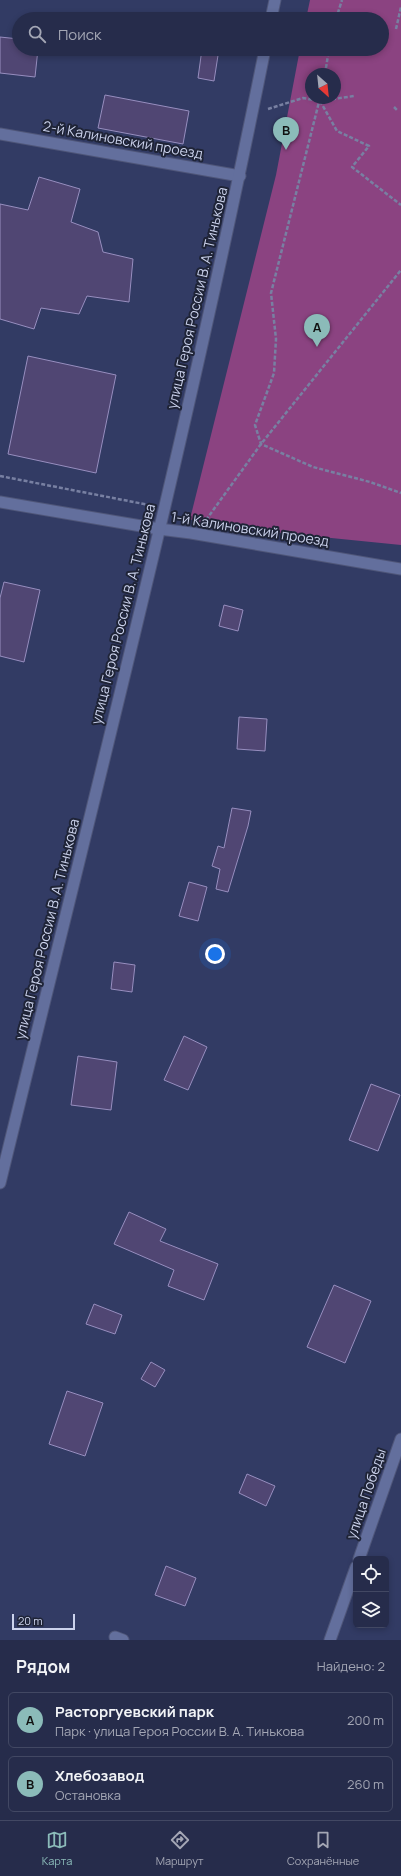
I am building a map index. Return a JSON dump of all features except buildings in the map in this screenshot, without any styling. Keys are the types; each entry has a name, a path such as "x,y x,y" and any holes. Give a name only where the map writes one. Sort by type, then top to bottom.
{"street":[{"path":"272,12 275,0"},
{"name":"улица Героя России В. А. Тинькова","path":"0,1183 164,508 240,176 264,56"},
{"name":"2-й Калиновский проезд","path":"0,134 240,176"},
{"name":"1-й Калиновский проезд","path":"0,502 401,569"},
{"name":"улица Победы","path":"360,1556 401,1439"},
{"path":"330,1640 353,1575"}],"path":[{"path":"338,12 342,0"},
{"path":"396,29 401,7"},
{"path":"325,68 328,56"},
{"path":"341,97 354,96"},
{"path":"252,114 305,98"},
{"path":"319,104 271,293 276,339 274,373 255,425 261,444 313,466 370,482 401,493"},
{"path":"323,104 337,131 369,146 352,167 401,205"},
{"path":"394,107 397,110"},
{"path":"191,533 202,525 261,444 401,270"},
{"path":"0,476 164,508"}],"shaded area":[{"path":"310,0 401,0 401,545 202,525 190,519 276,175 299,56 389,56 389,12 307,12"}],"place":[{"name":"Хлебозавод","path":"286,150"},
{"name":"Расторгуевский парк","path":"317,347"}]}
